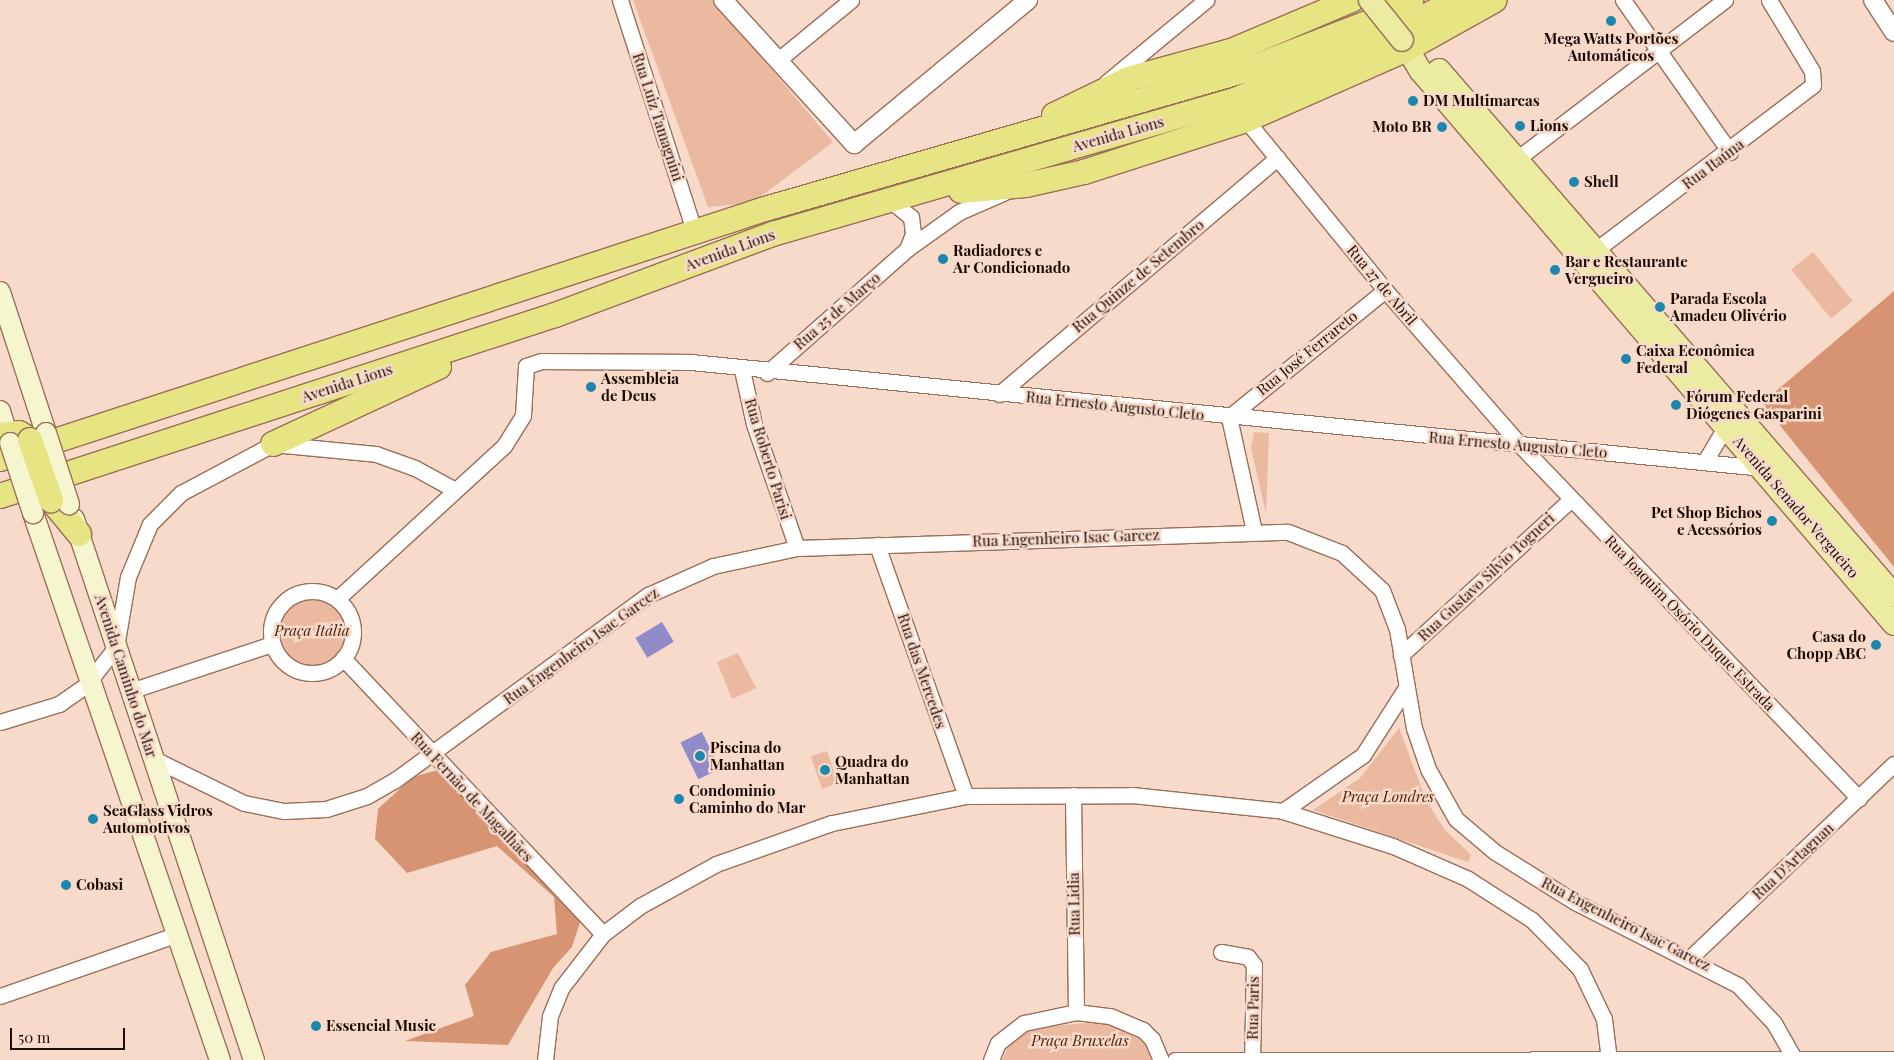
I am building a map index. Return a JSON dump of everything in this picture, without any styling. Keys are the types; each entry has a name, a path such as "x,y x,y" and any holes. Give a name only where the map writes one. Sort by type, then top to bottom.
{"highway":[{"path":"1014,136 1090,95 1128,79 1232,51 1352,0"},
{"name":"Avenida Lions","path":"13,436 1014,136 1246,70 1367,23 1411,0"},
{"name":"Avenida Lions","path":"0,496 555,315 773,234 1237,99 1380,40 1457,0"},
{"path":"914,194 1026,185 1158,150 1246,120 1495,0"},
{"path":"273,444 555,315"},
{"path":"13,436 51,506 79,534"}],"main road":[{"name":"Avenida Senador Vergueiro","path":"1370,0 1405,44 1420,70 1597,249 1894,595"},
{"name":"Avenida Senador Vergueiro","path":"1511,164 1726,426 1764,468 1894,624"},
{"path":"0,292 13,436"},
{"name":"Avenida Caminho do Mar","path":"51,506 93,678 220,1060"},
{"name":"Avenida Caminho do Mar","path":"79,534 254,1060"}],"street":[{"name":"Rua Luiz Tamagnini","path":"620,0 695,233"},
{"path":"723,0 777,62 854,144 1028,0"},
{"path":"777,62 851,0"},
{"path":"1090,95 1206,0"},
{"path":"1623,0 1730,152"},
{"path":"1511,164 1658,48 1725,0"},
{"name":"Rua Itaúna","path":"1597,249 1730,152 1814,85 1812,71 1769,0"},
{"path":"1874,0 1894,32"},
{"name":"Rua 27 de Abril","path":"1246,120 1385,290 1522,447"},
{"name":"Rua Quinze de Setembro","path":"999,394 1277,158"},
{"name":"Rua 25 de Março","path":"767,373 907,249 960,212 1026,185"},
{"path":"890,201 911,217 913,234 907,249"},
{"name":"Rua José Ferrareto","path":"1229,417 1385,290"},
{"name":"Rua Ernesto Augusto Cleto","path":"455,490 516,431 524,407 526,366 541,361 618,359 999,394 1522,447 1705,461 1764,468"},
{"name":"Rua Roberto Parisi","path":"742,370 754,424 796,548"},
{"path":"1229,417 1254,531"},
{"path":"1705,461 1726,426"},
{"path":"0,722 68,700 93,678 116,647 128,577 150,524 181,493 273,444 376,454 415,468 455,490 337,599"},
{"name":"Rua Joaquim Osório Duque Estrada","path":"1522,447 1570,500 1859,799"},
{"name":"Rua Gustavo Silvio Togneri","path":"1402,655 1570,500"},
{"name":"Rua Engenheiro Isac Garcez","path":"152,758 219,794 266,808 302,812 367,796 432,756 648,595 713,566 796,548 1254,531 1288,532 1316,540 1362,568 1387,601 1402,655 1405,689 1428,769 1446,804 1472,835 1575,902 1691,957 1751,995 1774,1023 1794,1059"},
{"name":"Rua das Mercedes","path":"877,545 966,796"},
{"path":"313,591 337,599 352,621 352,641 343,658 334,667 310,673 286,664 272,644 273,618 289,598 313,591"},
{"path":"130,691 272,644"},
{"name":"Rua Fernão de Magalhães","path":"343,658 432,756 603,934"},
{"path":"1283,812 1363,755 1405,689"},
{"name":"Rua D'Artagnan","path":"1691,957 1894,764"},
{"path":"545,1060 550,1016 562,987 603,934 674,886 768,842 896,808 966,796 1072,795 1132,795 1283,812 1432,862 1532,920 1564,949 1595,993 1604,1019 1609,1059"},
{"name":"Rua Lidia","path":"1072,795 1076,1012"},
{"path":"0,996 178,934"},
{"name":"Rua Paris","path":"1221,952 1248,957 1254,965 1252,1059"},
{"path":"991,1060 998,1043 1024,1023 1076,1012 1110,1016 1143,1030 1152,1039 1161,1060"},
{"path":"1175,1060 1894,1059"}],"green space":[{"path":"633,0 713,0 833,142 752,203 708,207"},
{"path":"1813,252 1853,301 1831,319 1791,270"},
{"path":"1254,432 1269,433 1266,514 1251,448"},
{"name":"Praça Itália","path":"305,598 319,598 331,603 341,613 346,625 346,639 341,651 331,661 319,666 305,666 293,661 283,651 278,639 278,625 283,613 293,603"},
{"path":"738,653 756,688 732,699 717,662"},
{"name":"Praça Londres","path":"1399,728 1426,800 1444,829 1471,855 1468,862 1313,810 1360,778"},
{"name":"Quadra do Manhattan","path":"827,751 838,783 822,789 811,757"},
{"name":"Praça Bruxelas","path":"1087,1023 1111,1024 1145,1038 1158,1060 1002,1060 1009,1045 1022,1034 1041,1027"}],"shaded area":[{"path":"1894,291 1894,567 1762,403"},
{"path":"662,622 674,642 647,658 635,638"},
{"name":"Piscina do Manhattan","path":"702,732 720,769 698,779 680,743"},
{"path":"452,766 586,904 572,947 553,968 508,1045 405,1041 474,1016 465,985 491,952 557,934 554,897 497,846 407,873 375,839 378,809 413,777"}],"place":[{"name":"Mega Watts Portões Automáticos","path":"1611,21"},
{"name":"DM Multimarcas","path":"1413,101"},
{"name":"Lions","path":"1520,126"},
{"name":"Moto BR","path":"1442,127"},
{"name":"Shell","path":"1574,182"},
{"name":"Radiadores e Ar Condicionado","path":"943,259"},
{"name":"Bar e Restaurante Vergueiro","path":"1555,270"},
{"name":"Parada Escola Amadeu Olivério","path":"1660,307"},
{"name":"Caixa Econômica Federal","path":"1626,359"},
{"name":"Assembleia de Deus","path":"591,387"},
{"name":"Fórum Federal Diógenes Gasparini","path":"1676,405"},
{"name":"Pet Shop Bichos e Acessórios","path":"1772,521"},
{"name":"Casa do Chopp ABC","path":"1876,645"},
{"name":"Piscina do Manhattan","path":"700,756"},
{"name":"Quadra do Manhattan","path":"825,770"},
{"name":"Condominio Caminho do Mar","path":"679,799"},
{"name":"SeaGlass Vidros Automotivos","path":"93,819"},
{"name":"Cobasi","path":"66,885"},
{"name":"Essencial Music","path":"316,1026"}]}
